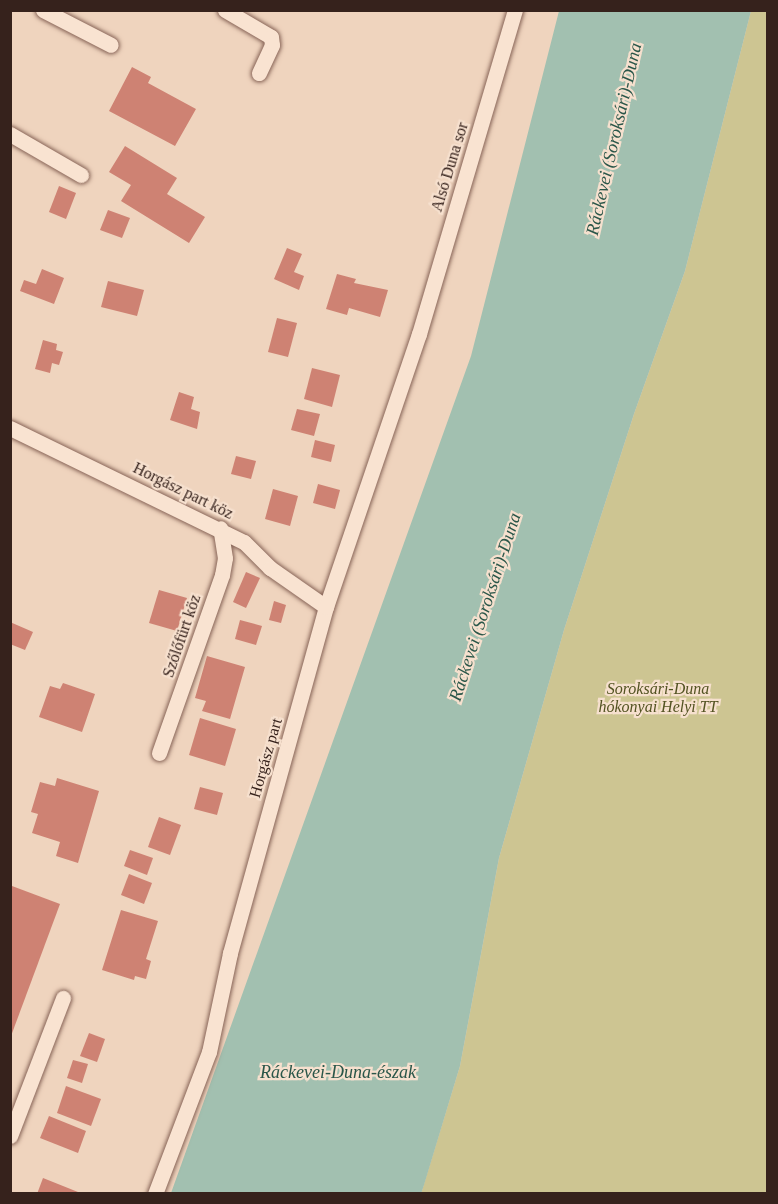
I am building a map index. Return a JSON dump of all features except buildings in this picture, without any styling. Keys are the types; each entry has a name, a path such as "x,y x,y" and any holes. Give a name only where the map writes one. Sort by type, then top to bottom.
{"street":[{"path":"43,10 111,45"},
{"path":"225,10 271,37 272,45 259,73"},
{"name":"Alsó Duna sor","path":"419,333 515,10"},
{"path":"10,134 81,176"},
{"name":"Horgász part","path":"155,1194 209,1052 230,953 326,607 419,333"},
{"name":"Horgász part köz","path":"10,428 220,528 244,542 270,568 326,607"},
{"name":"Szőlőfürt köz","path":"159,753 222,575 225,558 220,528"},
{"path":"10,1136 63,998"}],"green space":[{"name":"Soroksári-Duna hókonyai Helyi TT","path":"751,11 767,11 767,1193 421,1194 460,1066 499,858 564,630 634,414 685,271"}],"water":[{"name":"Ráckevei-Duna-észak","path":"559,11 751,11 685,271 634,414 564,630 499,858 460,1066 424,1185 421,1194 171,1193 471,356"}],"water label":[{"name":"Ráckevei (Soroksári)-Duna","path":"614,139"},
{"name":"Ráckevei (Soroksári)-Duna","path":"485,607"}]}
